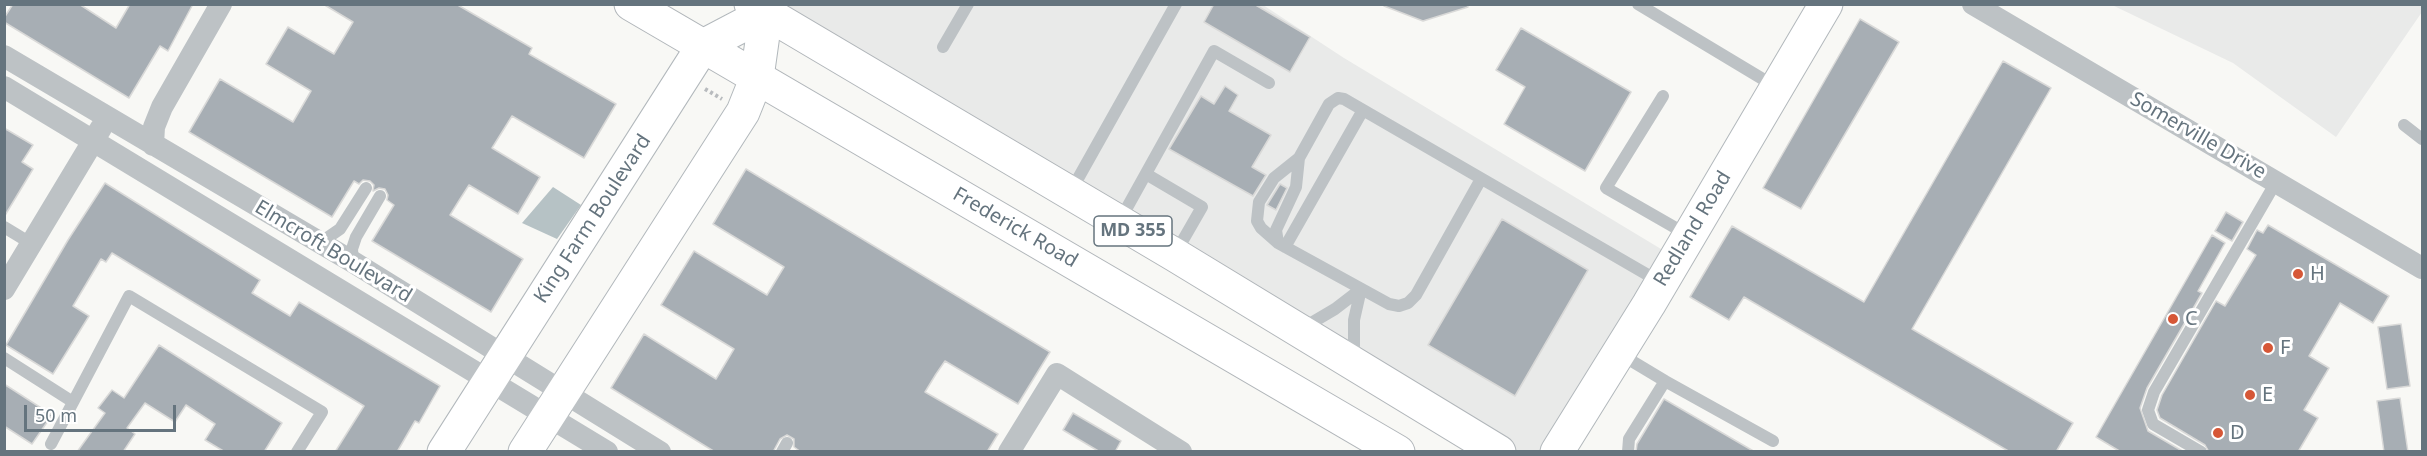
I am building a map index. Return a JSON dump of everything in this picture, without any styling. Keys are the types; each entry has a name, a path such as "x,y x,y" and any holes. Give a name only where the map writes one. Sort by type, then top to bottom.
{"main road":[{"name":"Frederick Road","path":"631,4 1398,452"},
{"name":"Redland Road","path":"1557,452 1661,283 1826,4"},
{"name":"King Farm Boulevard","path":"444,452 703,46 763,7"},
{"name":"MD 355","path":"763,7 1499,452"},
{"path":"525,452 743,112 757,77 763,7"}],"street":[{"path":"153,145 154,128 162,107 222,4"},
{"name":"Somerville Drive","path":"1973,4 2422,268"},
{"name":"Elmcroft Boulevard","path":"4,56 107,119 353,262 497,367"},
{"name":"Elmcroft Boulevard","path":"4,87 497,367 555,404 660,452"},
{"path":"4,289 107,119"},
{"path":"1009,452 1057,374 1181,451"},
{"name":"Elmcroft Boulevard","path":"555,404 607,452"}],"lane":[{"path":"943,46 968,4"},
{"path":"1069,194 1176,4"},
{"path":"1638,4 1777,88"},
{"path":"1118,223 1214,51 1269,83"},
{"path":"1663,96 1606,188 1689,236"},
{"path":"1282,245 1276,230 1280,217 1296,187 1299,158 1333,100 1344,99 1661,283"},
{"path":"1282,245 1363,110"},
{"path":"2404,125 2422,139"},
{"path":"1299,158 1277,173 1257,208 1257,221 1261,228 1282,245 1389,304 1399,306 1408,303 1416,295 1481,178"},
{"path":"1146,174 1202,207 1175,255"},
{"path":"2201,452 2153,424 2148,410 2154,392 2276,182"},
{"path":"318,241 340,229 366,188"},
{"path":"353,262 352,249 356,237 380,196"},
{"path":"4,227 32,244"},
{"path":"1294,328 1314,322 1361,289"},
{"path":"1360,368 1354,348 1354,320 1361,289"},
{"path":"51,444 129,296 322,412 297,452"},
{"path":"1618,354 1773,441"},
{"path":"4,358 73,402"},
{"path":"1628,452 1629,439 1665,381"}],"path":[{"path":"703,89 723,100"}],"shaded area":[{"path":"771,4 1263,5 1344,58 1676,258 1566,451 1499,451"},
{"path":"2422,4 2422,12 2336,137 2233,63 2112,5"},
{"path":"553,187 581,205 557,239 522,223"}],"building":[{"path":"13,4 79,4 116,28 130,4 193,4 168,51 160,46 129,98 4,22"},
{"path":"323,4 456,4 532,48 529,54 616,104 584,158 512,116 492,148 540,177 518,214 469,185 450,215 523,259 491,312 372,241 394,205 387,200 388,195 385,189 379,188 373,191 374,185 370,181 363,180 359,184 354,181 332,217 189,132 220,79 293,122 311,91 266,64 288,27 334,54 353,22"},
{"path":"1214,4 1254,4 1310,37 1290,72 1204,22"},
{"path":"1384,4 1467,4 1468,7 1423,21 1384,6"},
{"path":"1860,19 1899,42 1801,209 1763,188"},
{"path":"1521,28 1631,92 1585,171 1504,124 1525,87 1496,70"},
{"path":"2003,61 2051,88 1912,329 2073,423 2056,452 2010,452 1744,297 1729,320 1690,297 1732,226 1864,302"},
{"path":"1225,86 1238,95 1229,111 1271,135 1252,167 1266,175 1253,196 1169,149 1201,96 1214,104"},
{"path":"4,128 33,145 22,162 33,169 4,217"},
{"path":"746,169 1050,352 1018,404 945,361 936,374 925,392 998,434 987,452 801,452 794,447 794,439 787,435 780,439 773,452 715,452 611,388 644,334 716,379 734,349 661,305 694,251 767,295 784,267 713,224"},
{"path":"105,183 260,280 252,293 290,316 299,302 440,386 419,423 415,421 397,452 335,452 364,406 112,253 106,262 101,259 73,306 89,316 53,374 6,345 68,240"},
{"path":"1280,184 1287,188 1276,210 1267,205"},
{"path":"2226,212 2243,222 2232,241 2215,231"},
{"path":"1502,219 1588,270 1515,396 1428,345"},
{"path":"2268,225 2389,296 2373,323 2340,303 2309,356 2329,368 2304,410 2318,418 2298,452 2209,452 2205,445 2160,418 2157,410 2162,395 2216,301 2225,306 2256,255 2247,249 2257,230 2263,233"},
{"path":"2212,235 2225,243 2198,291 2202,293 2147,388 2140,408 2148,431 2184,452 2121,452 2096,437"},
{"path":"2401,324 2410,386 2387,389 2378,327"},
{"path":"159,345 282,423 264,452 225,452 205,440 215,424 186,405 175,422 145,403 127,428 135,434 123,452 77,452 105,413 98,408 112,390 124,398"},
{"path":"4,384 52,415 32,444 4,426"},
{"path":"2400,398 2408,452 2384,452 2377,401"},
{"path":"1664,399 1755,452 1636,452 1637,444"},
{"path":"1073,413 1121,441 1115,452 1100,452 1063,430"}],"place":[{"name":"H","path":"2298,274"},
{"name":"C","path":"2173,319"},
{"name":"F","path":"2268,348"},
{"name":"E","path":"2250,395"},
{"name":"D","path":"2218,433"}]}
